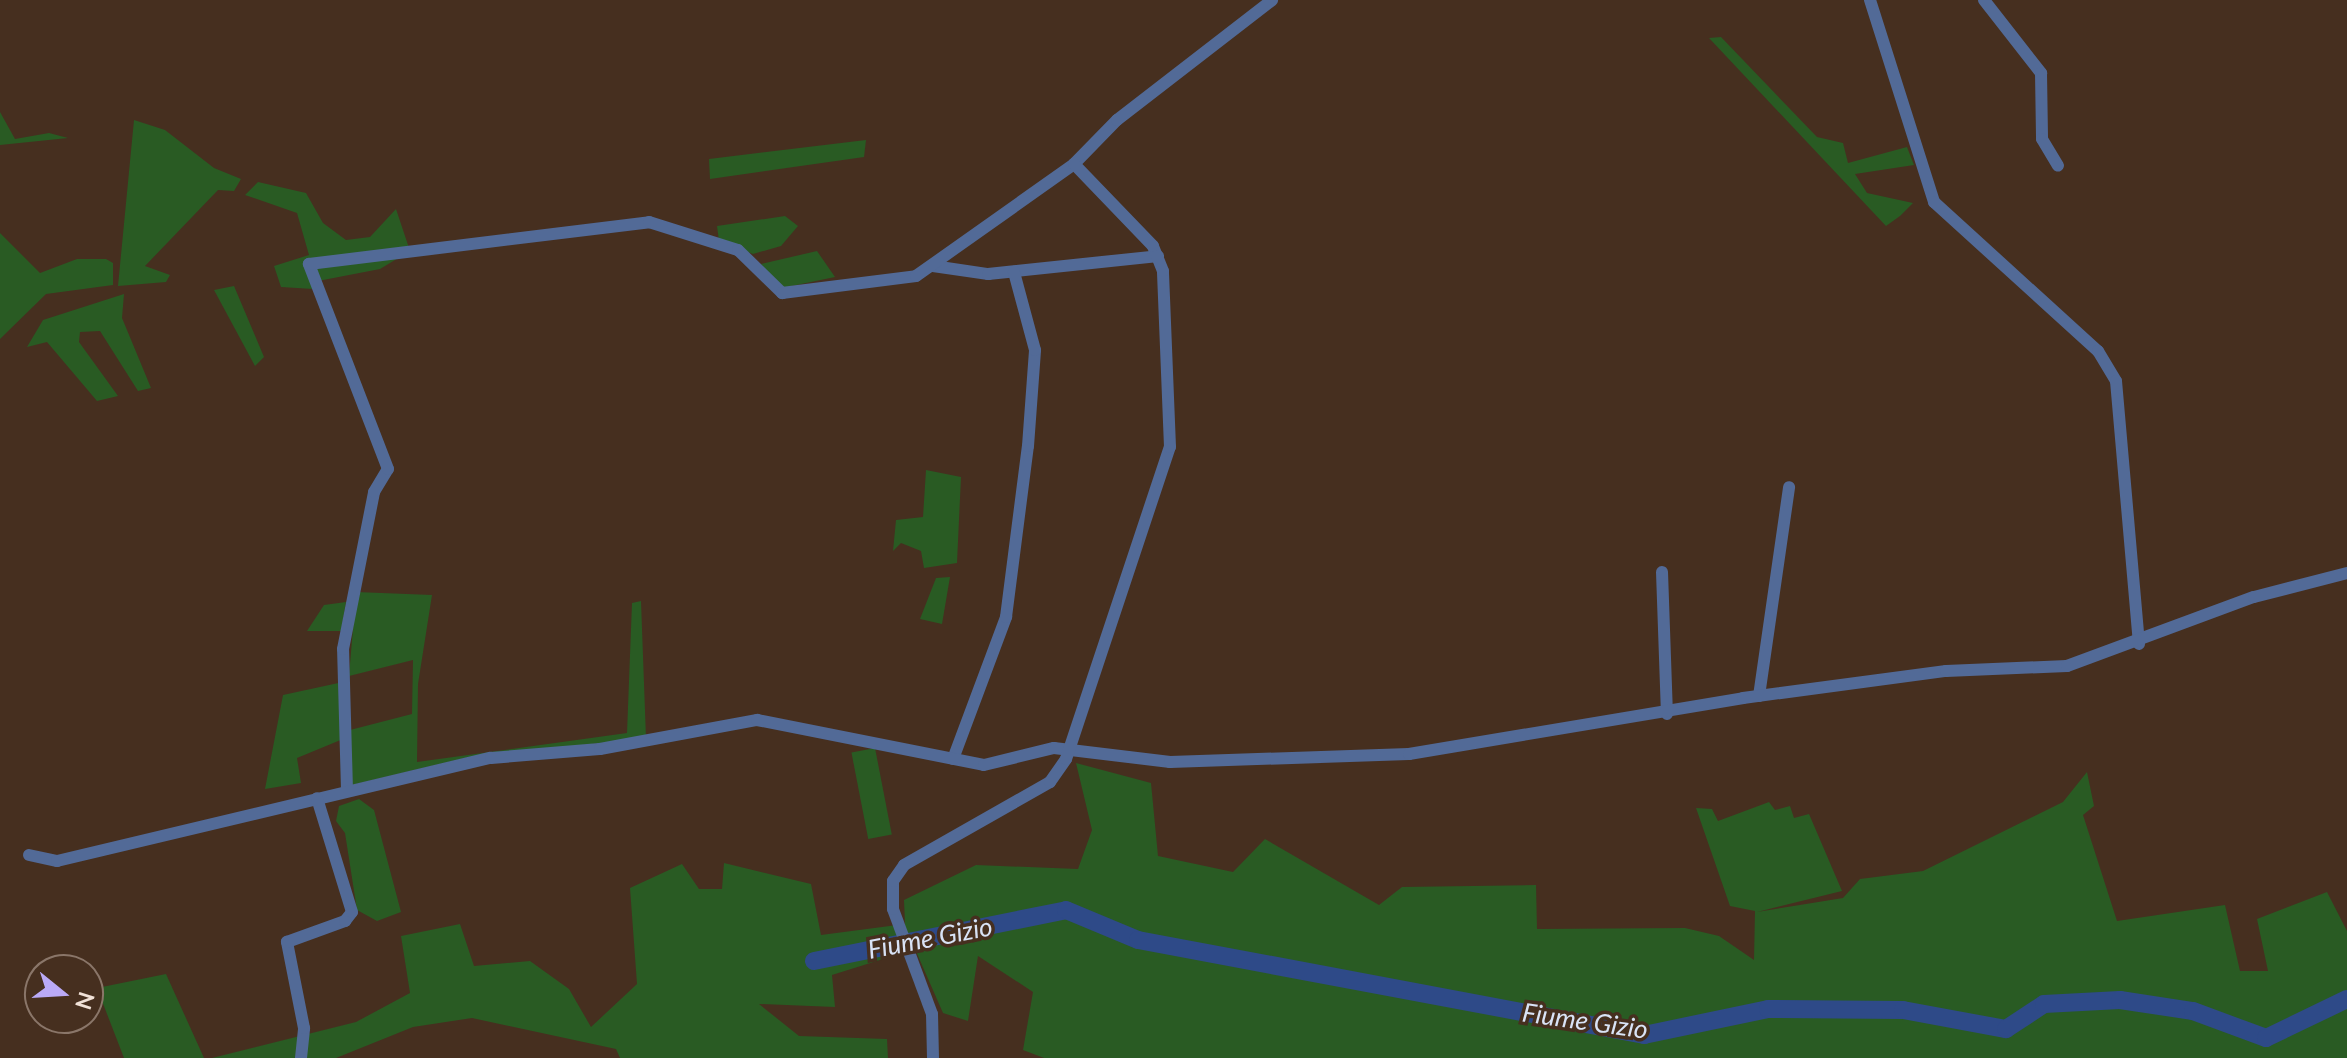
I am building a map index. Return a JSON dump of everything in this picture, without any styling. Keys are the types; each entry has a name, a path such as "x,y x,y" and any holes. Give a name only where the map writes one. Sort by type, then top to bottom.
{"street":[{"path":"347,790 343,649 374,492 388,469 309,264 649,222 738,250 782,293 916,276 933,266 973,230 1074,164 1117,120 1272,0"},
{"path":"1870,0 1934,202 2098,351 2116,381 2139,644"},
{"path":"1984,0 2041,73 2042,139 2058,166"},
{"path":"933,1058 932,1014 899,931 891,891 904,865 1050,782 1068,749 1170,447 1169,323 1158,256 1074,164"},
{"path":"933,266 952,274 1014,272 1158,256"},
{"path":"953,759 1006,617 1028,446 1035,350 1014,272"},
{"path":"1759,696 1789,487"},
{"path":"1662,572 1667,714"},
{"path":"29,855 57,861 491,758 600,749 757,720 953,759 1000,765 1040,750 1068,749 1170,762 1306,760 1409,754 1667,714 1759,696 1946,671 2067,666 2139,644 2241,601 2347,573"},
{"path":"301,1058 304,1028 287,942 345,921 352,912 317,798"}],"green space":[{"path":"1721,37 1817,137 1843,143 1848,163 1907,147 1914,165 1855,174 1867,193 1913,203 1886,226 1709,38"},
{"path":"0,112 15,139 49,133 68,138 0,145"},
{"path":"134,120 165,130 214,168 241,179 234,191 218,190 145,266 170,275 166,282 118,286"},
{"path":"866,140 864,157 710,179 709,159"},
{"path":"258,182 306,193 323,223 346,240 370,237 396,209 410,251 380,269 318,281 313,289 281,287 274,266 309,255 297,213 245,195"},
{"path":"785,216 798,226 781,246 753,254 719,241 717,226"},
{"path":"0,233 40,273 77,259 106,259 113,263 113,285 46,294 0,339"},
{"path":"817,251 835,277 782,288 761,264"},
{"path":"234,286 264,357 255,366 214,290"},
{"path":"124,294 122,318 151,388 138,391 100,331 80,332 79,342 118,396 97,401 47,342 27,347 43,320"},
{"path":"926,470 961,477 957,563 924,568 921,551 901,543 893,551 896,520 923,517"},
{"path":"950,577 942,624 920,619 936,578"},
{"path":"356,592 432,595 418,684 417,762 627,733 632,603 641,601 646,738 465,758 352,785 350,730 412,714 413,660 349,676"},
{"path":"346,602 341,631 307,631 324,605"},
{"path":"343,682 343,739 297,758 301,783 265,789 283,695"},
{"path":"875,748 892,834 868,839 851,753"},
{"path":"1076,763 1151,783 1158,856 1233,872 1265,839 1379,905 1402,887 1536,885 1537,929 1685,928 1719,936 1754,960 1755,911 1730,906 1696,808 1712,809 1718,821 1769,802 1775,810 1790,806 1794,818 1809,814 1842,891 1757,912 1843,898 1860,879 1923,871 2063,802 2087,772 2094,806 2083,815 2117,921 2225,905 2240,971 2268,971 2257,919 2327,892 2347,931 2347,1058 1044,1058 1023,1050 1033,992 978,956 968,1021 943,1013 915,949 832,975 835,1007 759,1004 799,1036 887,1039 888,1058 620,1058 616,1049 472,1018 413,1027 336,1058 212,1058 356,1022 410,993 401,936 460,924 474,966 530,961 569,989 591,1027 637,984 630,888 682,864 699,889 722,889 724,863 811,884 821,935 905,924 904,900 976,865 1078,869 1092,830"},
{"path":"359,799 374,810 401,912 377,921 357,910 345,833 336,821 339,806"},
{"path":"166,974 204,1058 124,1058 104,1006 104,987"}],"waterway":[{"name":"Fiume Gizio","path":"814,961 1066,910 1138,940 1644,1035 1768,1009 1903,1010 2006,1029 2044,1004 2120,1000 2193,1011 2266,1038 2347,999"}]}
